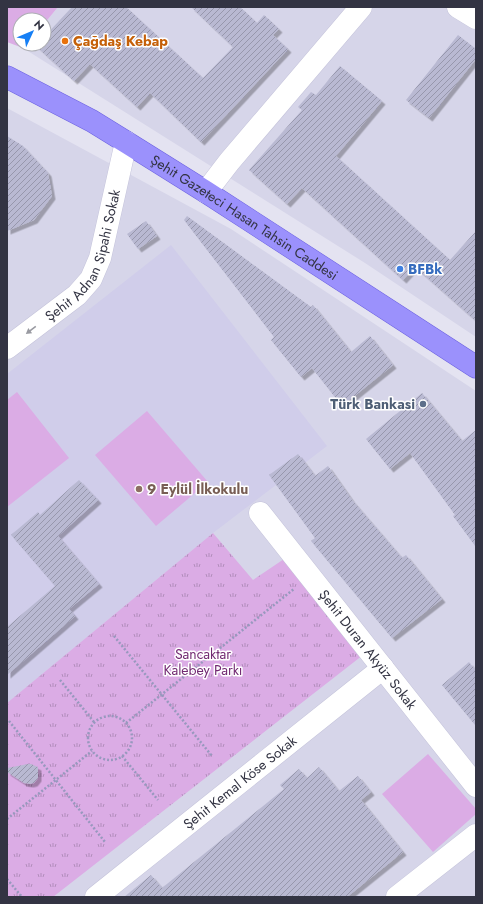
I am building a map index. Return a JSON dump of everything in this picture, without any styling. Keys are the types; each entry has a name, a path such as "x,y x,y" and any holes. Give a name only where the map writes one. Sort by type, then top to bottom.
{"main road":[{"name":"Şehit Gazeteci Hasan Tahsin Caddesi","path":"7,77 92,121 126,142 206,192 476,367"}],"street":[{"path":"206,192 229,162 362,7"},
{"path":"458,7 476,18"},
{"name":"Şehit Adnan Sipahi Sokak","path":"7,348 77,295 91,279 100,258 126,142"},
{"name":"Şehit Duran Akyüz Sokak","path":"260,513 476,786"},
{"name":"Şehit Kemal Köse Sokak","path":"96,897 383,668"},
{"path":"397,897 476,834"}],"path":[{"path":"126,723 310,576"},
{"path":"114,636 212,756"},
{"path":"60,680 94,722"},
{"path":"114,716 126,723 130,728 132,740 130,746 122,756 110,760 103,759 92,751 88,739 88,733 94,722 100,718 114,716"},
{"path":"9,721 105,842"},
{"path":"7,819 92,751"},
{"path":"122,756 158,800"},
{"path":"7,879 22,897"}],"shaded area":[{"path":"58,7 476,7 476,337 365,263 29,52 52,52 52,14"},
{"path":"7,108 231,229 476,391 476,897 7,897"},
{"name":"9 Eylül İlkokulu","path":"171,245 327,446 213,533 7,703 7,374"}],"green space":[{"path":"7,7 58,7 52,14 52,12 12,12 12,44 7,42"},
{"path":"17,392 69,458 7,507 7,400"},
{"path":"147,411 208,482 156,526 95,455"},
{"name":"Sancaktar Kalebey Parkı","path":"213,533 253,580 284,559 363,655 53,897 7,897 7,703"},
{"path":"428,754 476,809 476,814 433,852 382,794"}],"building":[{"path":"72,7 126,7 203,78 233,47 191,7 240,7 257,23 264,15 279,29 273,35 288,49 201,142 150,93 137,107 90,64 74,81 43,52 52,52 52,28"},
{"path":"458,35 476,49 476,59 429,118 406,100"},
{"path":"340,66 382,101 336,156 450,260 476,231 476,321 415,267 403,280 302,188 287,204 249,170 302,110 298,107 311,92 316,95"},
{"path":"7,136 23,146 48,173 52,196 34,220 7,231"},
{"path":"187,216 311,307 313,305 351,352 370,336 393,365 342,406 312,368 301,377 271,340 274,337 184,220"},
{"path":"146,221 157,236 138,249 127,234"},
{"path":"422,393 462,441 476,430 476,547 453,516 455,515 410,453 390,469 366,439"},
{"path":"298,454 315,476 328,466 352,500 402,558 406,555 442,599 392,638 311,541 315,538 269,475"},
{"path":"79,480 98,500 58,536 99,584 69,609 75,616 7,675 7,627 55,586 11,535 38,512 40,515"},
{"path":"469,662 476,671 476,726 442,685"},
{"path":"28,764 38,767 38,778 34,783 24,783 7,772 7,768"},
{"path":"319,767 339,791 358,776 371,792 361,800 403,852 347,897 124,897 151,875 162,888 284,789 280,785 299,769 307,778"}],"place":[{"name":"Çağdaş Kebap","path":"65,41"},
{"name":"BFBk","path":"400,269"},
{"name":"Türk Bankasi","path":"423,404"},
{"name":"9 Eylül İlkokulu","path":"139,489"}]}
